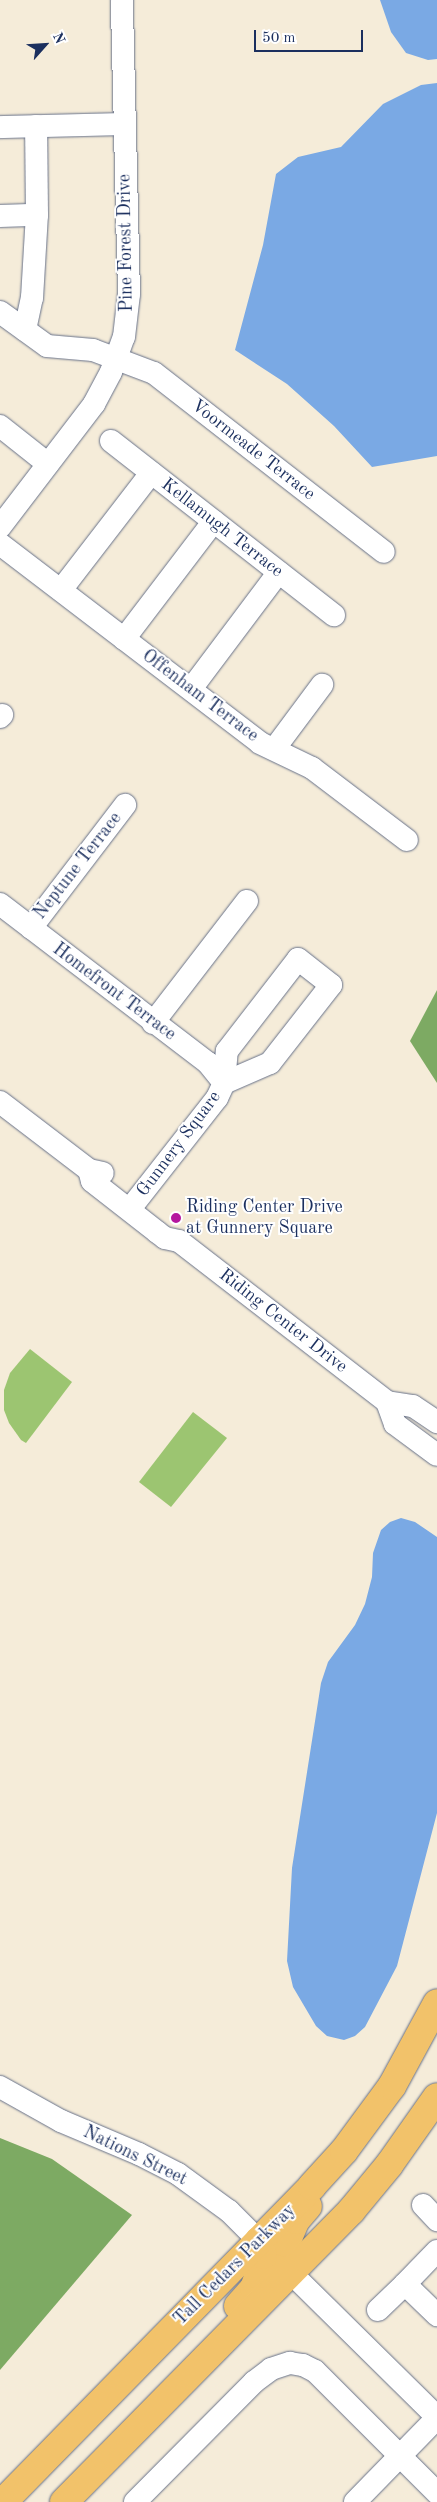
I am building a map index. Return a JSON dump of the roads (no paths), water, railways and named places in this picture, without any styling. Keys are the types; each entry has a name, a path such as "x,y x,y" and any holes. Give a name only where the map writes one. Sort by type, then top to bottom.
{"main road":[{"name":"Tall Cedars Parkway","path":"3,2502 344,2151 392,2086 437,2003"},
{"path":"64,2502 351,2211 389,2166 437,2097"},
{"path":"290,2272 285,2266 284,2250 292,2229 303,2211 341,2173 344,2151"},
{"path":"210,2353 214,2332 254,2288 263,2255 258,2241"}],"street":[{"name":"Pine Forest Drive","path":"0,527 94,404 117,358 127,325 129,294 122,0"},
{"path":"0,127 124,124"},
{"path":"25,330 32,298 37,215 36,126"},
{"path":"0,216 37,215"},
{"name":"Voormeade Terrace","path":"0,312 42,343 52,348 86,348 117,358 159,376 384,552"},
{"path":"0,426 48,464"},
{"name":"Kellamugh Terrace","path":"111,441 334,615"},
{"path":"61,590 151,473"},
{"path":"124,639 214,521"},
{"name":"Offenham Terrace","path":"0,544 260,743 275,748 312,768 407,840"},
{"path":"191,689 279,572"},
{"path":"275,748 322,685"},
{"name":"Neptune Terrace","path":"30,928 125,805"},
{"path":"153,1022 246,901"},
{"name":"Homefront Terrace","path":"0,904 208,1063 224,1083"},
{"name":"Gunnery Square","path":"135,1202 217,1098 224,1083 226,1051 298,959 331,985 270,1063 224,1083"},
{"name":"Riding Center Drive","path":"0,1102 88,1170 102,1172 135,1202 174,1229 179,1241"},
{"name":"Riding Center Drive","path":"88,1170 92,1181 157,1232 165,1238 179,1241 387,1402 413,1406 437,1422"},
{"path":"387,1402 395,1424 437,1455"},
{"name":"Nations Street","path":"0,2087 62,2121 139,2154 178,2174 229,2211 258,2241"},
{"path":"378,2310 437,2251"},
{"path":"290,2272 437,2418 355,2502"},
{"path":"405,2284 437,2315"},
{"path":"136,2502 254,2382 271,2369 290,2363 303,2365 315,2371 437,2493"}],"water":[{"path":"380,0 437,0 437,59 428,60 406,53 391,32"},
{"path":"437,83 437,456 372,467 334,426 287,384 235,350 263,245 276,174 298,157 341,147 383,104 421,85"},
{"path":"401,1518 415,1522 437,1537 437,1813 397,1966 365,2027 355,2036 344,2040 327,2036 316,2026 293,1987 287,1961 292,1868 321,1683 328,1662 355,1625 365,1604 372,1577 373,1553 381,1530 390,1522"}],"place":[{"name":"Riding Center Drive at Gunnery Square","path":"176,1218"}]}
